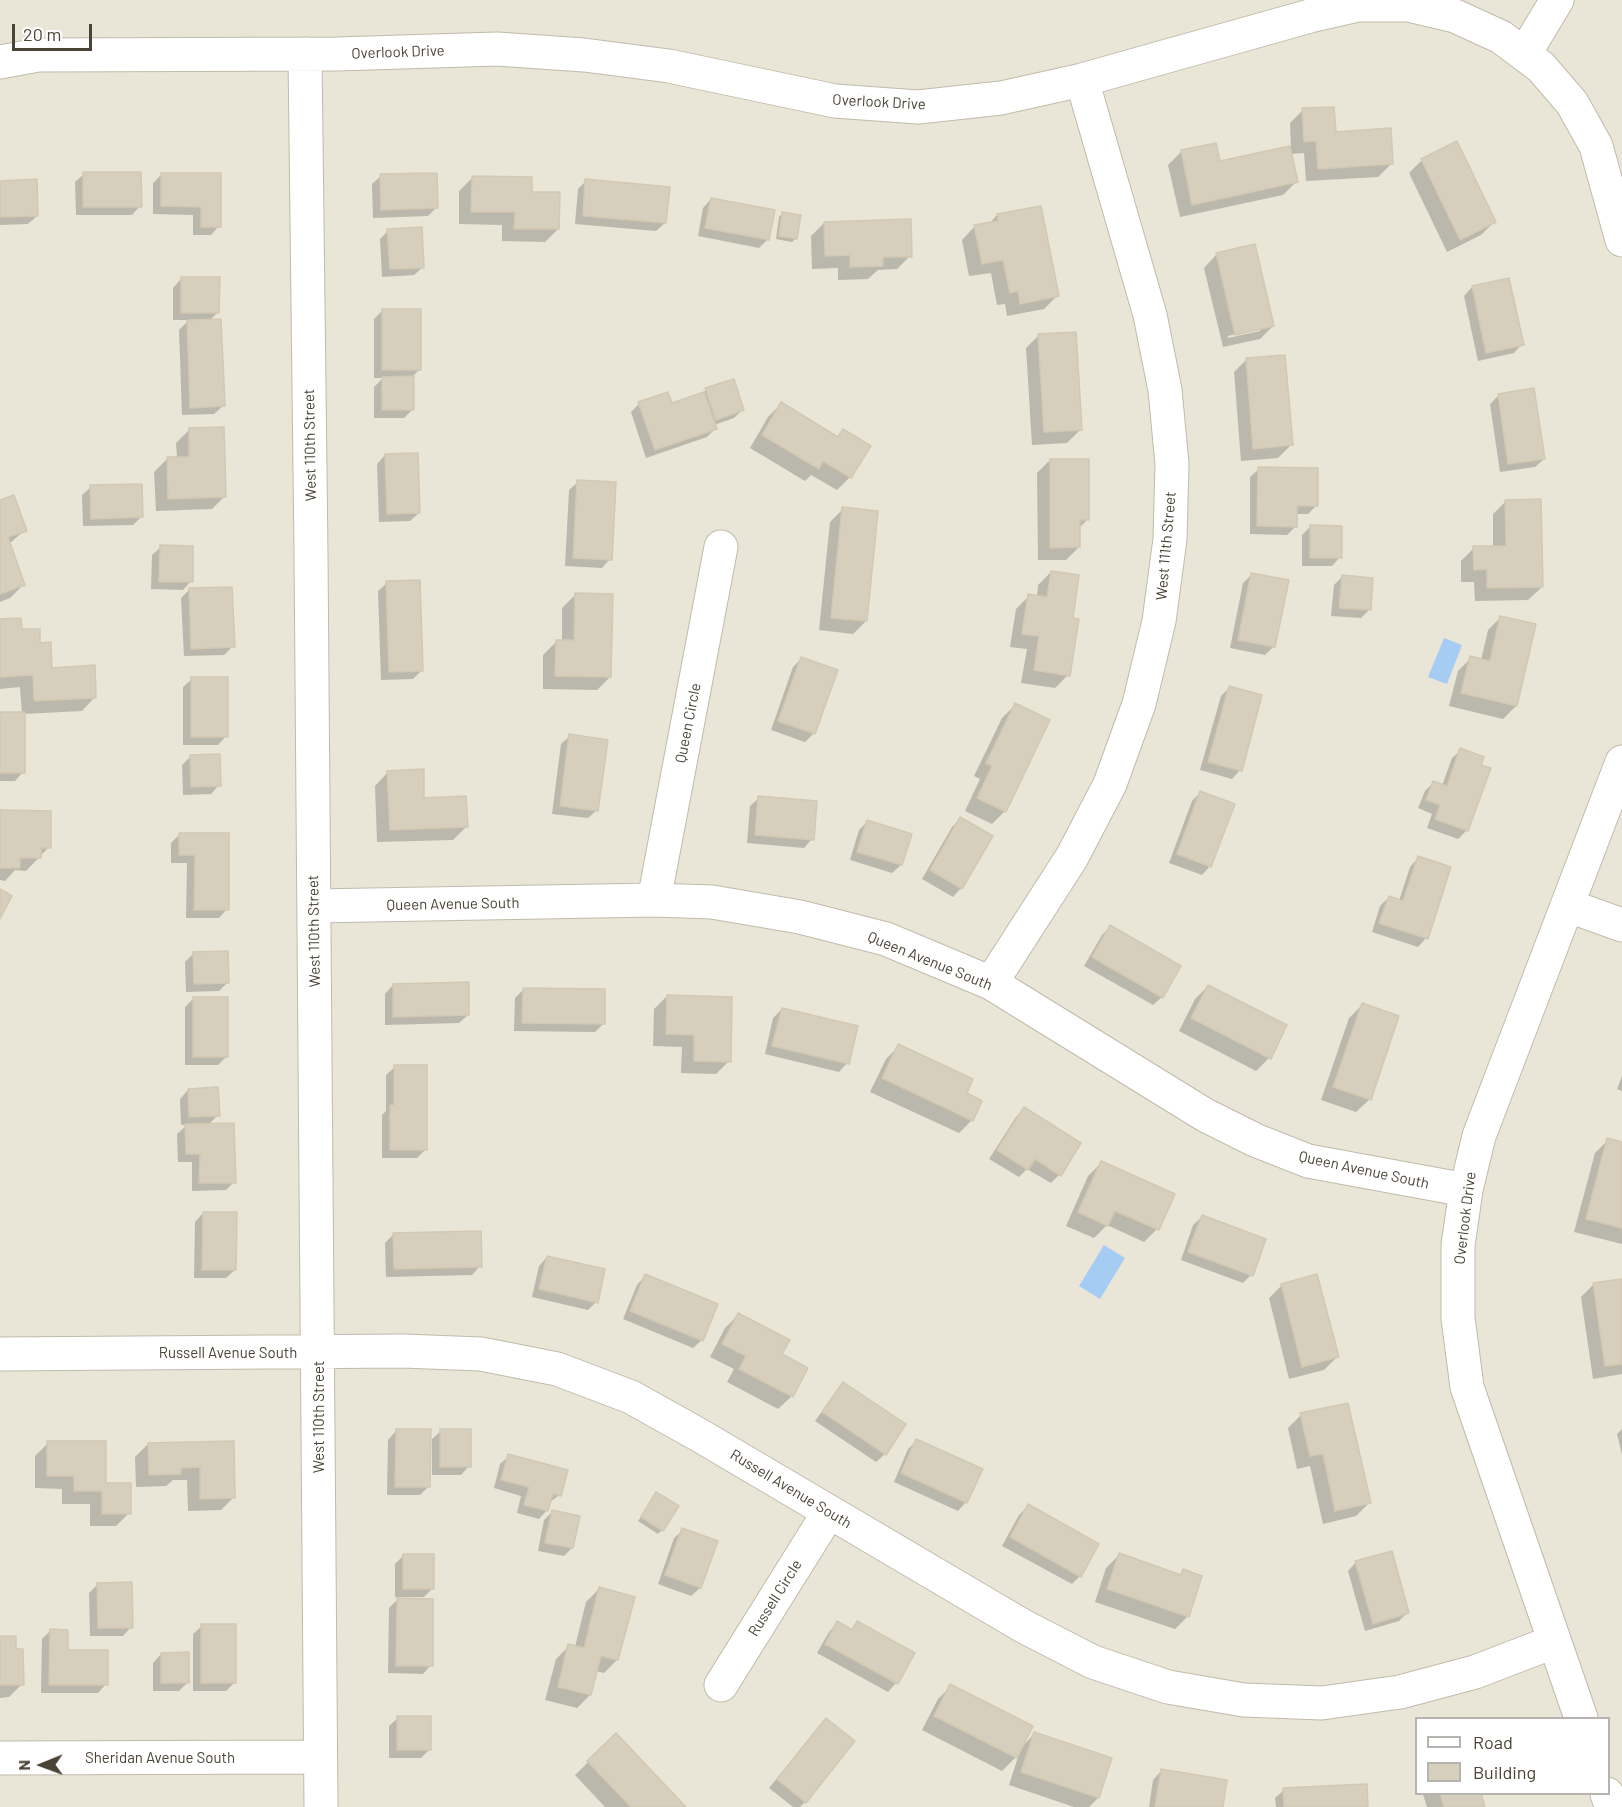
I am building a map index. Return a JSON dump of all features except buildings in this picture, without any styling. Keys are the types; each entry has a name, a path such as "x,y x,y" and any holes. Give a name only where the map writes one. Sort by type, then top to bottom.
{"street":[{"path":"1525,53 1557,0"},
{"name":"Overlook Drive","path":"0,62 38,55 304,54 497,49 584,55 669,66 835,101 918,107 1001,98 1082,80 1310,16 1358,5 1408,4 1455,16 1502,37 1525,53 1572,103 1596,146 1622,240"},
{"name":"West 110th Street","path":"304,54 321,1807"},
{"name":"West 111th Street","path":"991,983 1072,857 1110,784 1139,704 1159,621 1170,539 1172,464 1165,390 1150,315 1082,80"},
{"name":"Queen Circle","path":"654,900 721,547"},
{"name":"Overlook Drive","path":"1580,1717 1467,1387 1458,1318 1458,1245 1466,1190 1479,1136 1569,906 1622,762"},
{"name":"Queen Avenue South","path":"314,906 654,900 712,902 800,917 885,939 991,983 1205,1115 1255,1140 1308,1161 1466,1190"},
{"path":"1569,906 1622,925"},
{"name":"Russell Avenue South","path":"0,1354 403,1351 481,1354 557,1370 631,1397 1023,1626 1093,1662 1168,1687 1244,1700 1322,1703 1400,1692 1475,1672 1553,1642"},
{"name":"Russell Circle","path":"720,1685 829,1512"},
{"name":"Sheridan Avenue South","path":"0,1758 321,1757"}],"shaded area":[{"path":"0,0 1622,0 1622,1807 0,1807"}],"water":[{"path":"1444,638 1462,645 1447,684 1428,677"},
{"path":"1104,1245 1125,1258 1100,1299 1079,1286"}]}
